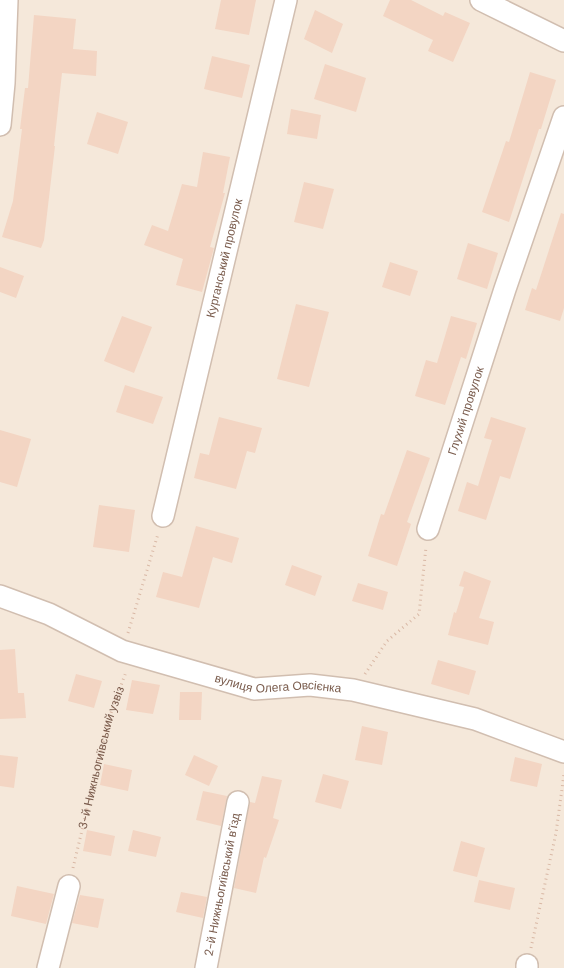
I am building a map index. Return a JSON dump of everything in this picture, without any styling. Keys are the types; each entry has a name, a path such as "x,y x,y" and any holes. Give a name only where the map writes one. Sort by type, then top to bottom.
{"street":[{"path":"0,125 4,83 7,0"},
{"name":"Курганський провулок","path":"163,516 286,0"},
{"path":"481,0 564,40"},
{"name":"Глухий провулок","path":"428,529 508,280 564,117"},
{"name":"вулиця Олега Овсієнка","path":"0,596 49,614 127,653 254,689 310,684 352,690 475,719 564,752"},
{"name":"2-й Нижньогиївський в’їзд","path":"206,968 238,802"},
{"path":"48,968 69,886"}],"path":[{"name":"3-й Нижньогиївський узвіз","path":"74,863 108,721 163,516"},
{"path":"352,690 387,642 419,614 428,529"},
{"path":"527,966 556,833 564,774"}],"shaded area":[{"path":"0,0 564,0 564,968 0,968"}],"building":[{"path":"221,0 256,0 249,35 215,29"},
{"path":"390,0 411,0 443,16 445,12 470,23 453,62 428,51 433,40 383,16"},
{"path":"315,10 343,24 332,53 304,39"},
{"path":"34,15 76,19 73,49 97,51 96,76 62,73 44,240 41,248 2,237 13,201 25,88 28,88"},
{"path":"212,56 250,65 242,98 204,89"},
{"path":"325,64 366,78 356,112 314,99"},
{"path":"530,72 556,80 509,222 482,212 506,141 509,142"},
{"path":"291,109 321,115 317,139 287,134"},
{"path":"97,112 128,122 118,154 87,144"},
{"path":"203,152 230,157 223,193 225,193 210,247 214,248 202,292 176,285 183,259 144,245 152,225 168,231 182,184 197,187"},
{"path":"304,182 334,189 323,229 294,222"},
{"path":"561,213 564,214 564,308 560,321 525,310 532,288 536,290"},
{"path":"468,243 498,253 487,289 457,279"},
{"path":"390,262 418,271 410,296 382,287"},
{"path":"0,267 24,276 16,298 0,292"},
{"path":"296,304 329,312 309,387 277,379"},
{"path":"122,316 152,327 134,373 104,361"},
{"path":"451,316 477,323 466,359 461,357 445,405 415,396 426,360 437,363"},
{"path":"125,385 163,397 153,424 116,412"},
{"path":"219,417 262,428 255,453 247,451 236,489 194,478 200,453 209,455"},
{"path":"491,417 526,428 510,479 500,476 486,520 458,511 467,482 478,486 492,440 484,438"},
{"path":"0,430 31,439 17,487 0,482"},
{"path":"407,450 430,458 407,522 411,524 397,566 368,556 381,514 384,515"},
{"path":"99,505 135,510 129,552 93,547"},
{"path":"196,526 239,538 232,563 213,557 199,608 156,597 163,572 182,577"},
{"path":"292,565 322,576 315,596 285,585"},
{"path":"464,571 491,581 479,618 494,622 488,645 448,635 454,612 456,613 464,587 459,586"},
{"path":"358,583 388,592 383,610 352,601"},
{"path":"15,649 18,693 24,693 26,718 0,719 0,650"},
{"path":"438,660 476,671 469,695 431,684"},
{"path":"76,674 102,681 94,708 68,701"},
{"path":"132,680 160,685 153,714 126,710"},
{"path":"180,692 202,692 201,720 179,720"},
{"path":"362,726 388,732 382,765 355,760"},
{"path":"0,755 18,757 14,788 0,786"},
{"path":"194,755 218,766 209,786 185,775"},
{"path":"515,757 542,764 537,787 510,781"},
{"path":"104,764 132,770 128,791 100,785"},
{"path":"323,774 349,781 341,809 315,802"},
{"path":"262,776 282,780 273,818 279,820 266,858 264,857 256,893 234,888 250,802 255,803"},
{"path":"203,791 227,796 221,826 196,820"},
{"path":"87,830 115,836 111,856 83,851"},
{"path":"133,830 161,837 156,857 128,851"},
{"path":"461,841 485,848 477,877 453,871"},
{"path":"479,880 515,888 510,910 474,902"},
{"path":"17,886 54,894 46,924 11,916"},
{"path":"181,892 207,897 203,918 176,912"},
{"path":"80,895 104,899 98,928 72,923"}]}
